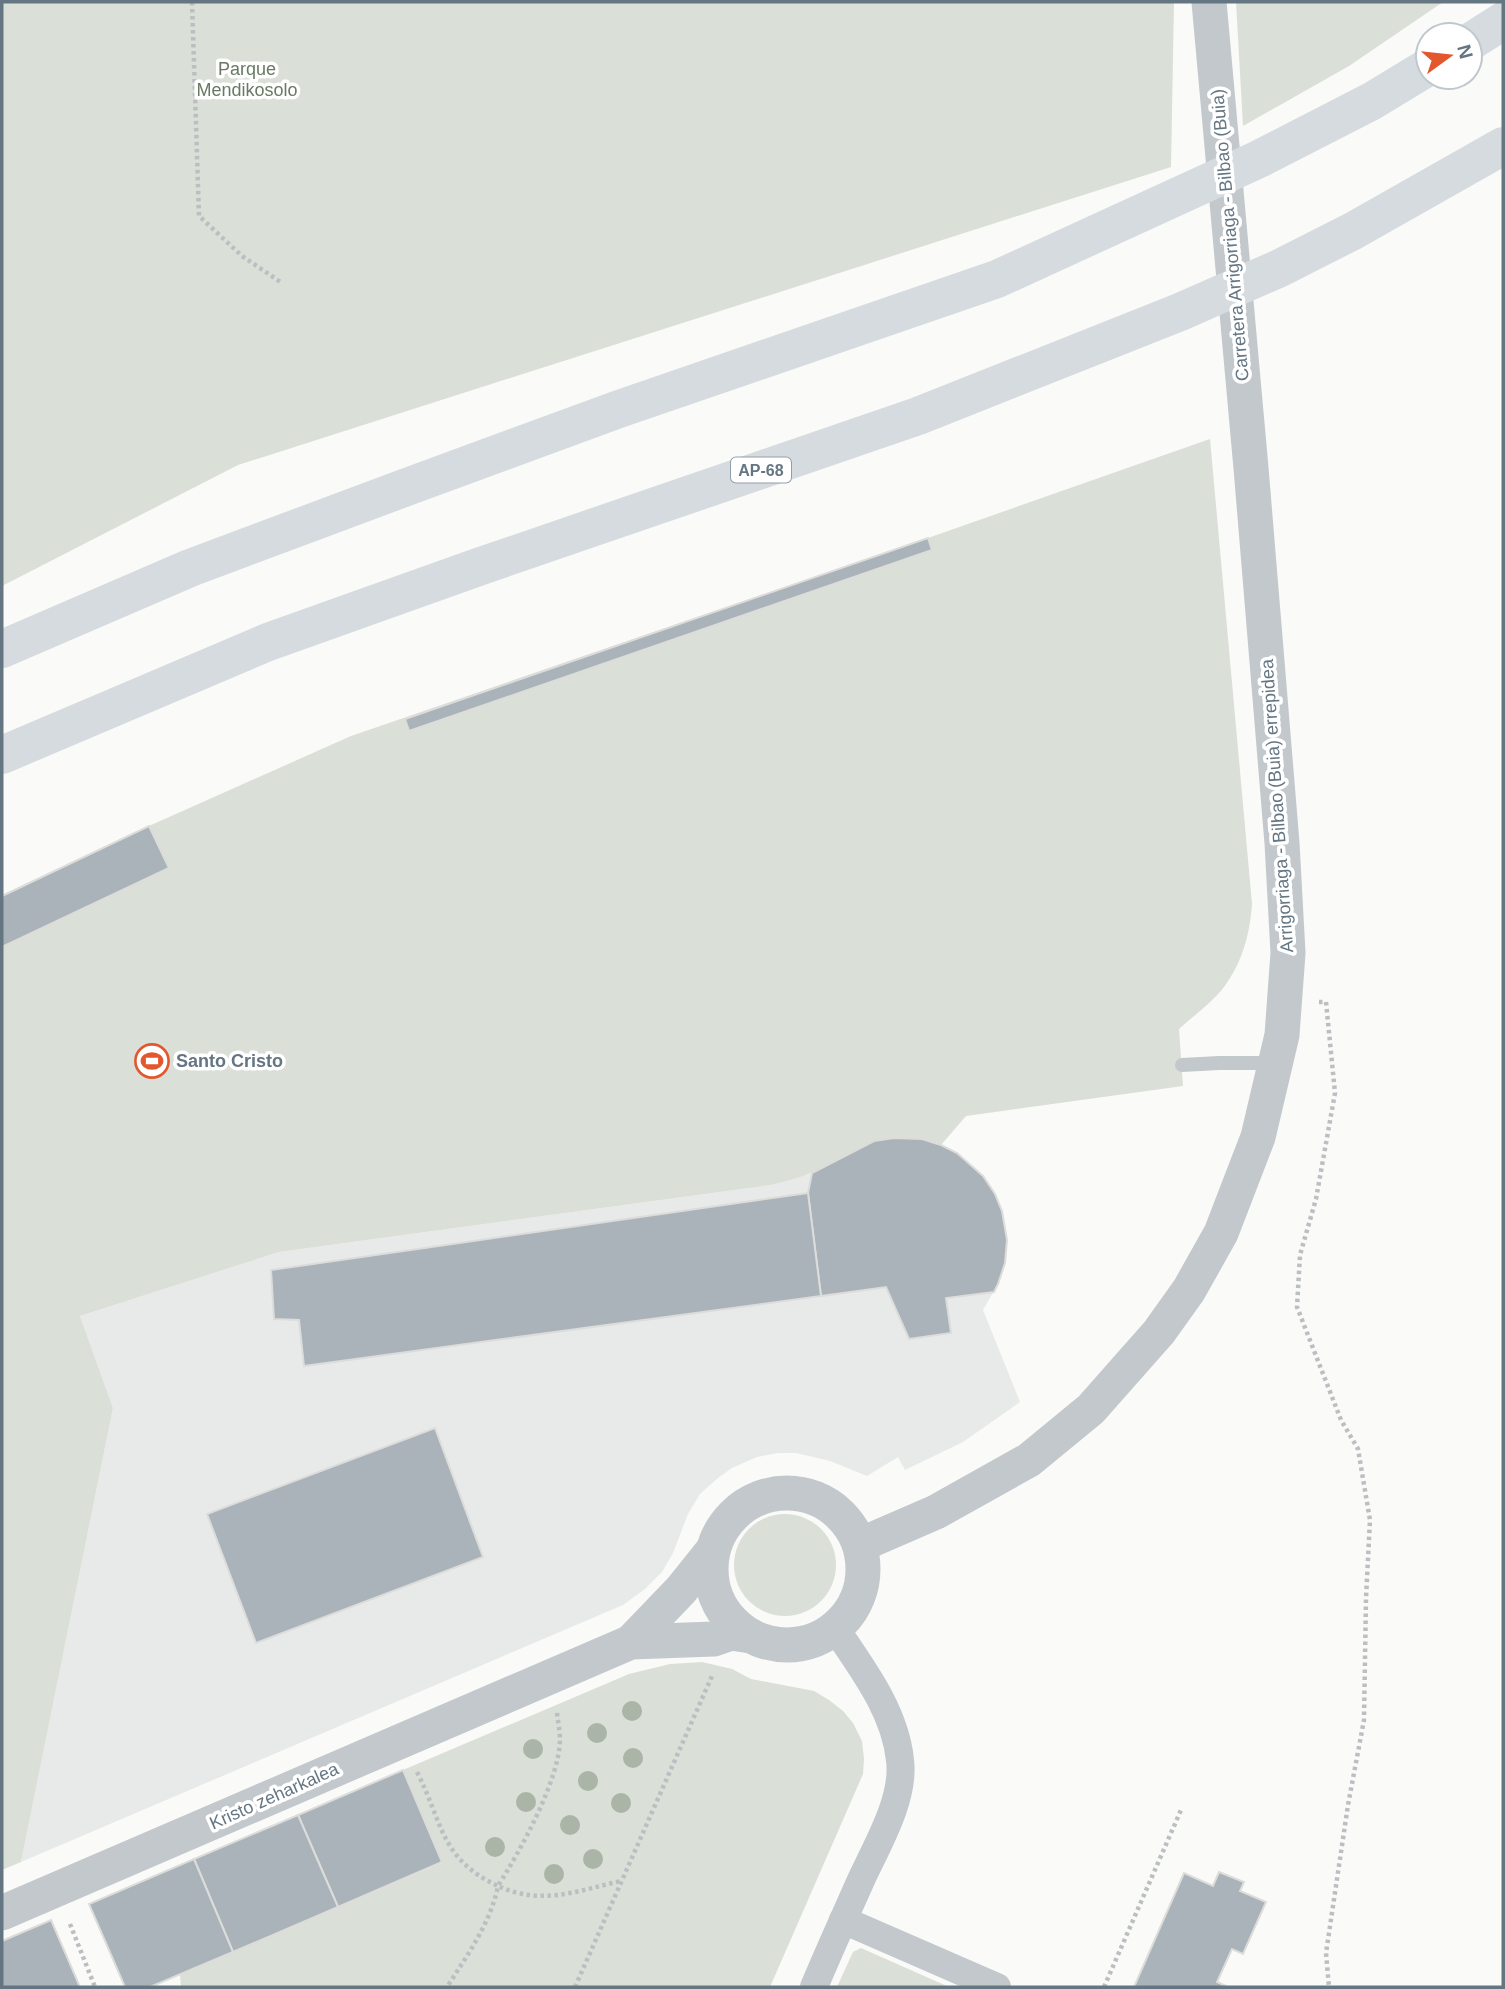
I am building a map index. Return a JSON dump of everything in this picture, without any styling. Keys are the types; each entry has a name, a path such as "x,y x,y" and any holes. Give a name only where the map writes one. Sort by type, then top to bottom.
{"highway":[{"path":"1484,34 1503,22"},
{"path":"2,649 190,568 404,488 618,409 997,279 1259,159 1373,102 1414,77"},
{"name":"AP-68","path":"2,755 268,642 918,416 1180,312 1280,268 1353,231 1503,146"}],"street":[{"name":"Carretera Arrigorriaga - Bilbao (Buia)","path":"1209,2 1251,468"},
{"name":"Arrigorriaga - Bilbao (Buia) errepidea","path":"860,1545 936,1512 1029,1460 1091,1409 1159,1332 1189,1290 1221,1233 1258,1137 1282,1035 1288,953 1251,468"},
{"path":"792,1493 821,1501 845,1519 860,1545 863,1575 854,1605 835,1628 816,1640 794,1645 772,1644 741,1635 713,1639 631,1642 681,1590 713,1550 726,1524 748,1504 762,1497 792,1493"},
{"path":"713,1550 712,1584 717,1600 741,1635"},
{"path":"814,1987 897,1796 901,1764 895,1732 887,1711 835,1628"},
{"name":"Kristo zeharkalea","path":"2,1913 631,1642"},
{"path":"843,1920 997,1987"}],"lane":[{"path":"1182,1065 1275,1063"}],"path":[{"path":"192,2 199,216 242,256 282,283"},
{"path":"1284,999 1326,1002 1335,1093 1316,1199 1300,1255 1297,1307 1341,1420 1358,1450 1370,1520 1364,1720 1348,1805 1326,1953 1329,1987"},
{"path":"575,1987 621,1881 741,1635"},
{"path":"447,1987 478,1940 494,1903 498,1885 533,1824 558,1760 560,1738 557,1714 546,1679"},
{"path":"401,1740 421,1779 445,1838 465,1867 474,1874 523,1895 542,1897 621,1881"},
{"path":"1104,1987 1181,1810"},
{"path":"57,1890 95,1987"}],"shaded area":[{"path":"894,1138 922,1139 957,1153 983,1176 995,1194 1002,1211 1007,1240 1005,1263 998,1284 983,1310 1020,1402 963,1442 905,1470 898,1457 867,1476 830,1461 796,1453 757,1457 732,1468 700,1494 662,1572 623,1605 21,1862 113,1408 80,1316 279,1252 771,1185 812,1173 874,1141"}],"green space":[{"name":"Parque Mendikosolo","path":"2,2 1174,2 1171,167 238,465 2,586"},
{"path":"1236,2 1443,2 1349,66 1243,126"},
{"path":"1210,439 1252,904 1244,948 1236,968 1214,998 1179,1029 1183,1086 966,1116 941,1145 921,1140 888,1139 860,1148 808,1174 771,1185 279,1252 80,1316 113,1408 21,1862 2,1870 2,896 149,826 351,736"},
{"path":"785,1514 804,1518 821,1529 832,1546 836,1565 832,1584 821,1601 804,1612 785,1616 766,1612 749,1601 738,1584 734,1565 738,1546 749,1529 766,1518"},
{"path":"702,1662 732,1669 751,1679 814,1691 843,1711 862,1741 863,1774 770,1987 181,1987 180,1975 442,1863 403,1770 629,1674 670,1664"},
{"path":"861,1948 949,1987 837,1987 853,1952"}],"building":[{"path":"928,538 932,550 409,731 405,719"},
{"path":"149,826 169,868 2,947 2,896"},
{"path":"894,1138 922,1139 957,1153 983,1176 1002,1211 1007,1240 1005,1263 998,1284 994,1292 946,1298 951,1333 909,1339 886,1287 821,1296 808,1193 812,1173 874,1141"},
{"path":"808,1193 821,1296 304,1366 299,1320 274,1319 271,1270"},
{"path":"435,1428 483,1557 256,1643 207,1514"},
{"path":"403,1770 442,1862 338,1907 298,1815"},
{"path":"298,1815 338,1907 233,1952 194,1859"},
{"path":"194,1859 233,1952 150,1987 125,1987 89,1904"},
{"path":"1219,1872 1244,1882 1240,1891 1266,1902 1243,1954 1232,1949 1217,1982 1228,1987 1134,1987 1184,1873 1213,1886"},
{"path":"51,1920 80,1987 2,1987 2,1941"}],"place":[{"name":"Santo Cristo","path":"152,1061"}]}
